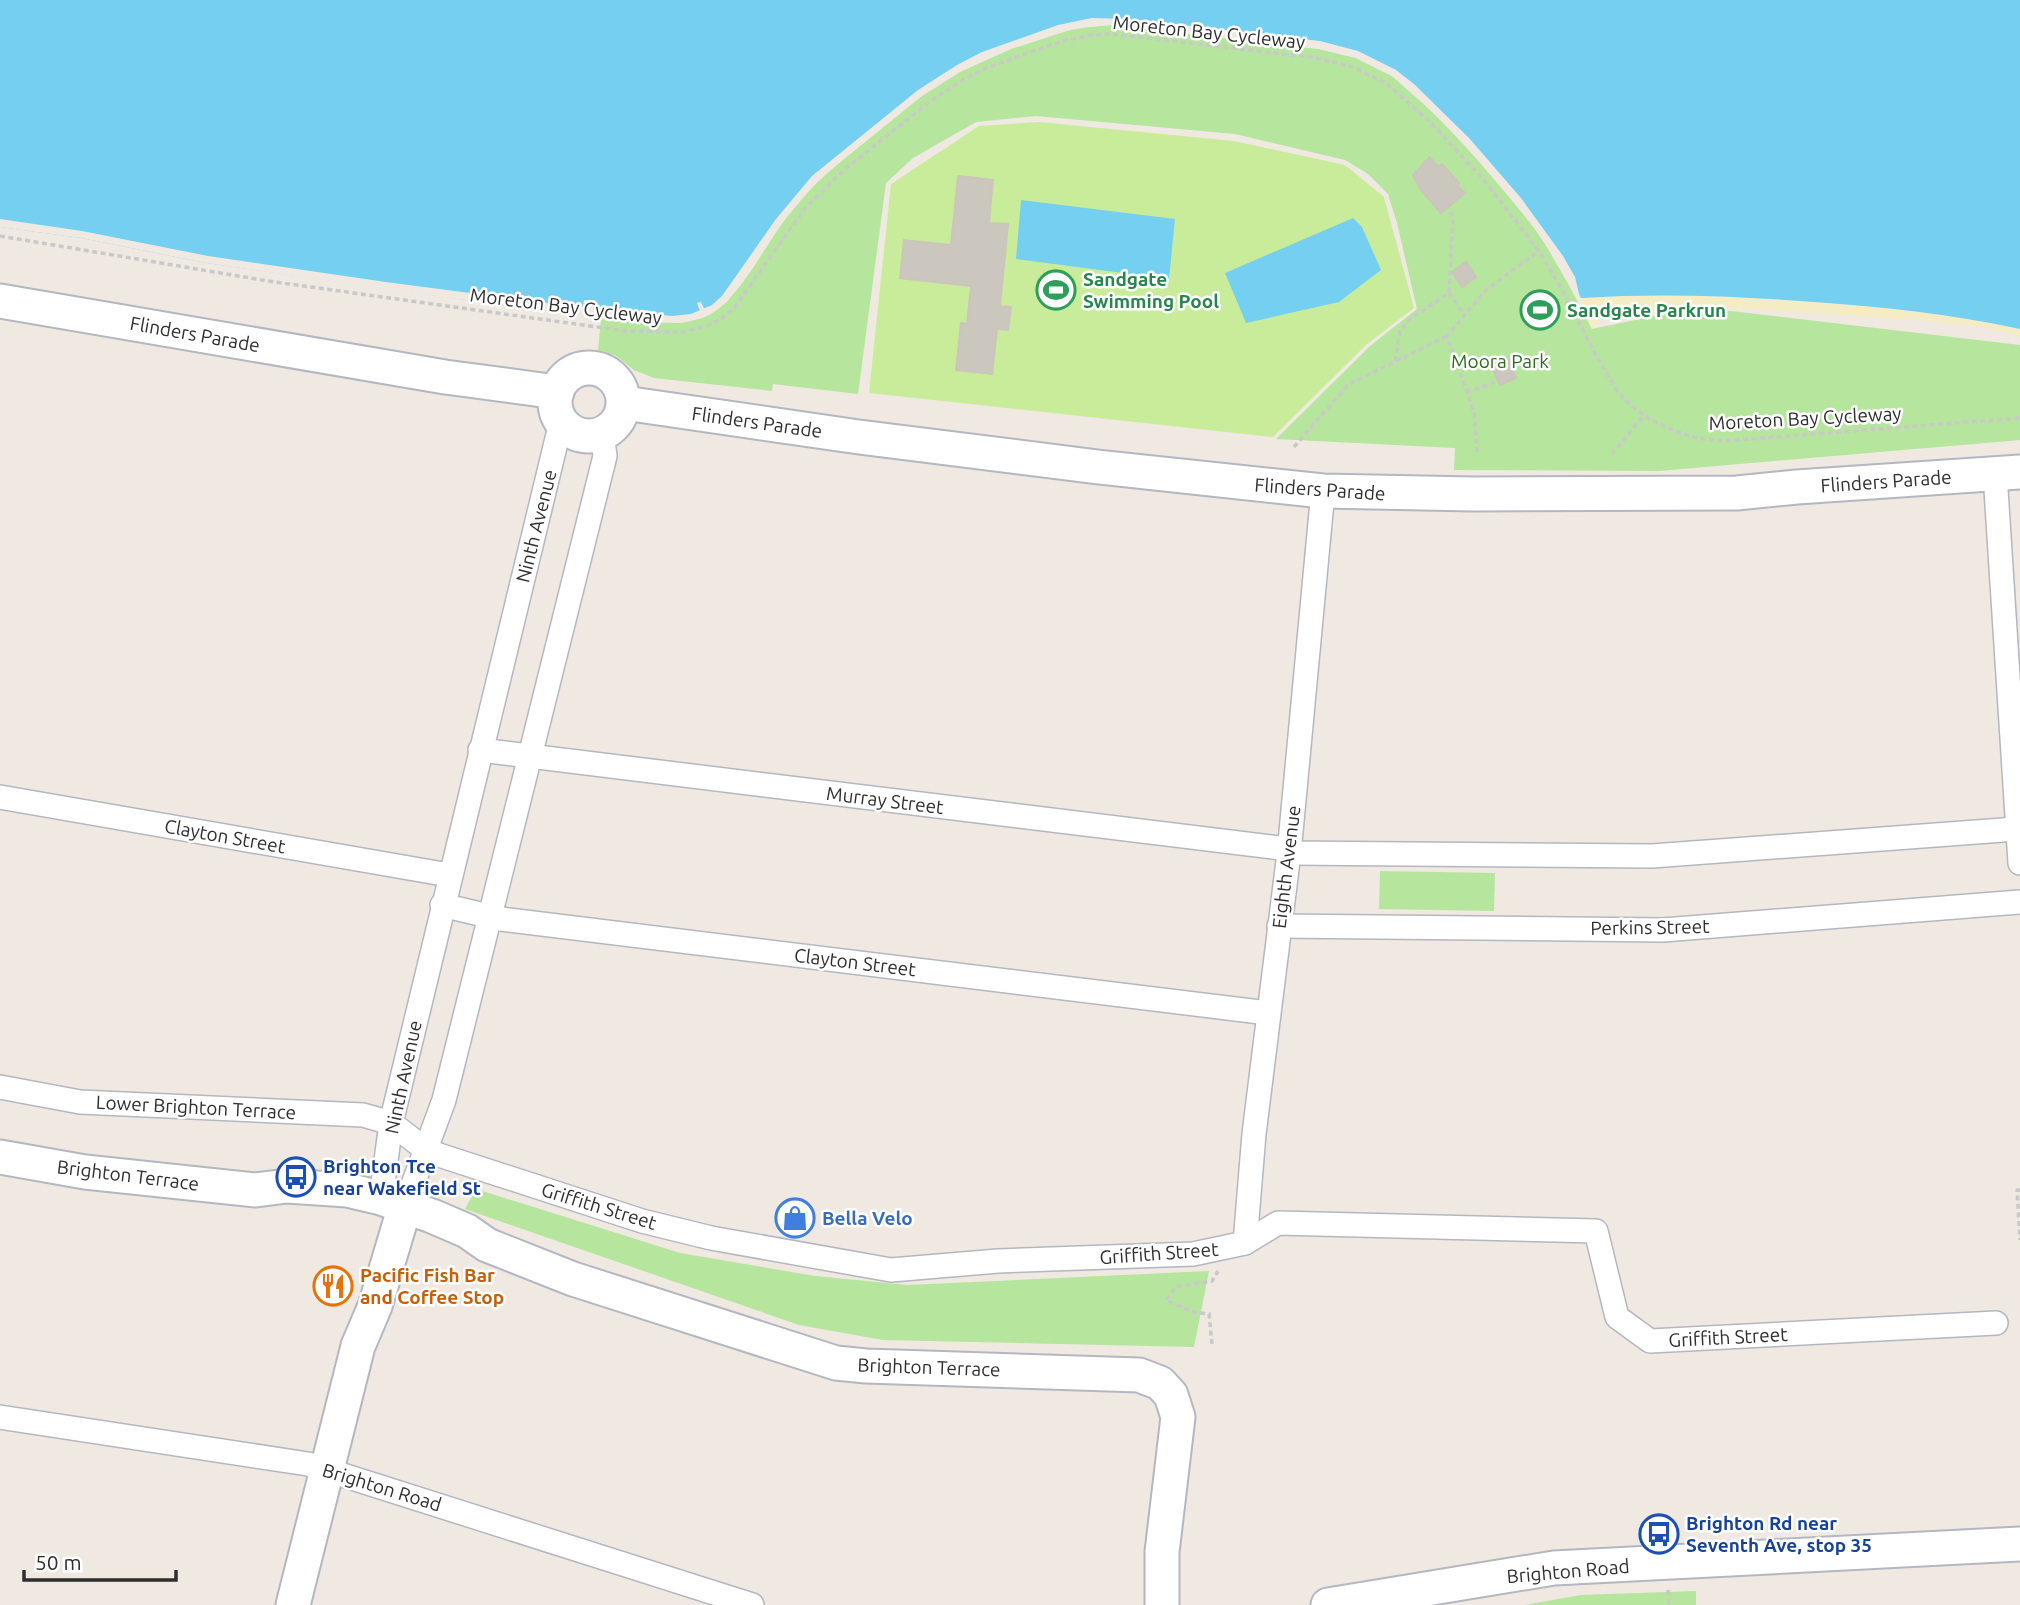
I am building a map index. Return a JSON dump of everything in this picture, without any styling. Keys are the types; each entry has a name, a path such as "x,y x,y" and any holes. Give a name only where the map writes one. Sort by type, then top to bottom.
{"street":[{"name":"Flinders Parade","path":"0,301 445,377 559,407 569,430 580,435 602,434"},
{"path":"559,407 569,374 579,369 600,369 618,382 624,403 617,422 602,434"},
{"name":"Flinders Parade","path":"624,403 859,437 1323,491 1567,495 1737,494 1797,487 2007,473"},
{"name":"Ninth Avenue","path":"391,1211 391,1123 559,407"},
{"name":"Ninth Avenue","path":"293,1605 358,1346 361,1303 391,1211 425,1149 444,1100 605,456 602,434"},
{"path":"2007,473 2020,863"},
{"name":"Eighth Avenue","path":"1245,1243 1254,1134 1289,853 1323,491"},
{"name":"Murray Street","path":"480,750 1279,848 1289,853"},
{"name":"Clayton Street","path":"0,797 449,875"},
{"path":"1289,853 1652,856 2019,827"},
{"name":"Perkins Street","path":"1279,926 1663,930 2020,902"},
{"name":"Clayton Street","path":"442,905 490,916 1268,1013"},
{"name":"Lower Brighton Terrace","path":"0,1087 80,1101 363,1115 391,1123"},
{"name":"Griffith Street","path":"391,1123 425,1149 466,1165 642,1221 711,1238 891,1270 998,1261 1193,1254 1245,1243 1278,1223 1596,1231 1617,1317 1650,1341 1996,1323"},
{"name":"Brighton Terrace","path":"0,1157 85,1171 256,1190 299,1187 347,1190 463,1244 487,1245 573,1279 835,1363 1139,1375 1160,1382 1171,1395 1178,1417 1162,1552 1162,1605"},
{"name":"Brighton Road","path":"0,1416 308,1464 752,1605"},
{"name":"Brighton Road","path":"1328,1605 1554,1568 2020,1544"}],"path":[{"name":"Moreton Bay Cycleway","path":"0,236 268,281 626,331 671,333 695,330 721,319 734,308 789,228 824,188 928,103 964,79 1014,57 1070,39 1111,34 1317,58 1370,74 1403,96 1457,149 1515,217 1539,251 1618,392 1651,420 1686,435 1723,441 2020,418"},
{"path":"1449,208 1453,217 1449,293 1464,315"},
{"path":"1294,447 1349,384 1447,336 1487,289 1539,251"},
{"path":"1395,361 1400,331 1410,319 1449,293"},
{"path":"1447,336 1474,412 1477,452"},
{"path":"1466,393 1498,381"},
{"path":"1612,454 1644,415"},
{"path":"2020,1190 2017,1190 2020,1240"},
{"path":"1212,1344 1209,1314 1192,1312 1166,1300 1175,1287 1212,1281 1218,1273 1218,1261"},
{"path":"1668,1590 1669,1605"}],"green space":[{"name":"Moora Park","path":"1111,25 1319,49 1356,58 1392,76 1409,89 1463,143 1528,219 1556,260 1592,329 1697,307 2020,345 2020,440 1659,471 1454,470 1455,448 1276,439 1370,346 1417,309 1388,194 1368,174 1345,160 1235,134 1036,116 976,122 913,158 886,183 858,394 773,384 772,391 654,378 634,370 615,355 598,350 601,319 699,319 719,308 741,285 780,226 807,193 870,137 942,82 1023,43 1067,31"},
{"name":"Sandgate Swimming Pool","path":"1039,122 1234,141 1345,165 1384,197 1414,308 1367,344 1273,437 869,393 891,184 979,126"},
{"path":"1380,871 1495,873 1494,911 1379,909"},
{"path":"476,1189 680,1253 815,1276 908,1285 1209,1271 1194,1347 883,1340 799,1325 465,1209"},
{"path":"1696,1591 1696,1605 1524,1605 1581,1595"}],"sand":[{"path":"1575,277 2020,291 2020,336 1982,327 1917,320 1704,306 1617,309 1607,314 1592,329 1584,313"}],"water":[{"path":"0,0 2020,0 2020,329 1918,312 1785,300 1668,295 1581,298 1542,234 1466,141 1394,74 1338,50 1130,24 1092,23 1010,46 939,80 836,161 797,199 734,288 706,313 701,302 697,303 702,316 627,318 537,310 206,263 81,238 0,227"},
{"path":"1021,200 1175,219 1169,279 1016,259"},
{"path":"1353,218 1362,227 1381,270 1339,302 1246,323 1225,273"}],"pier":[{"path":"1092,18 1131,19 1320,41 1358,51 1396,70 1469,138 1521,198 1563,256 1575,277 1581,302 1540,235 1489,172 1437,116 1392,76 1356,58 1319,49 1111,25 1076,28 1011,49 960,72 922,96 817,181 782,223 727,302 703,318 682,323 627,322 627,318 537,310 385,289 206,263 81,238 0,227 0,219 82,231 208,256 386,282 583,307 584,300 593,301 593,308 672,316 691,314 712,305 722,296 776,219 812,176 918,90 982,52 1058,25"}],"building":[{"path":"1430,157 1438,167 1442,164 1465,193 1441,213 1420,189 1413,175"},
{"path":"958,176 993,180 989,223 1008,224 1000,306 1011,307 1008,330 997,329 992,374 956,370 961,323 967,324 971,286 900,278 904,240 951,245"},
{"path":"1466,262 1476,277 1462,287 1452,272"},
{"path":"1508,357 1516,378 1500,385 1491,365"}],"place":[{"name":"Sandgate Swimming Pool","path":"1056,290"},
{"name":"Sandgate Parkrun","path":"1540,310"},
{"name":"Brighton Tce near Wakefield St","path":"296,1177"},
{"name":"Bella Velo","path":"795,1218"},
{"name":"Pacific Fish Bar and Coffee Stop","path":"333,1286"},
{"name":"Brighton Rd near Seventh Ave, stop 35","path":"1659,1534"}]}
